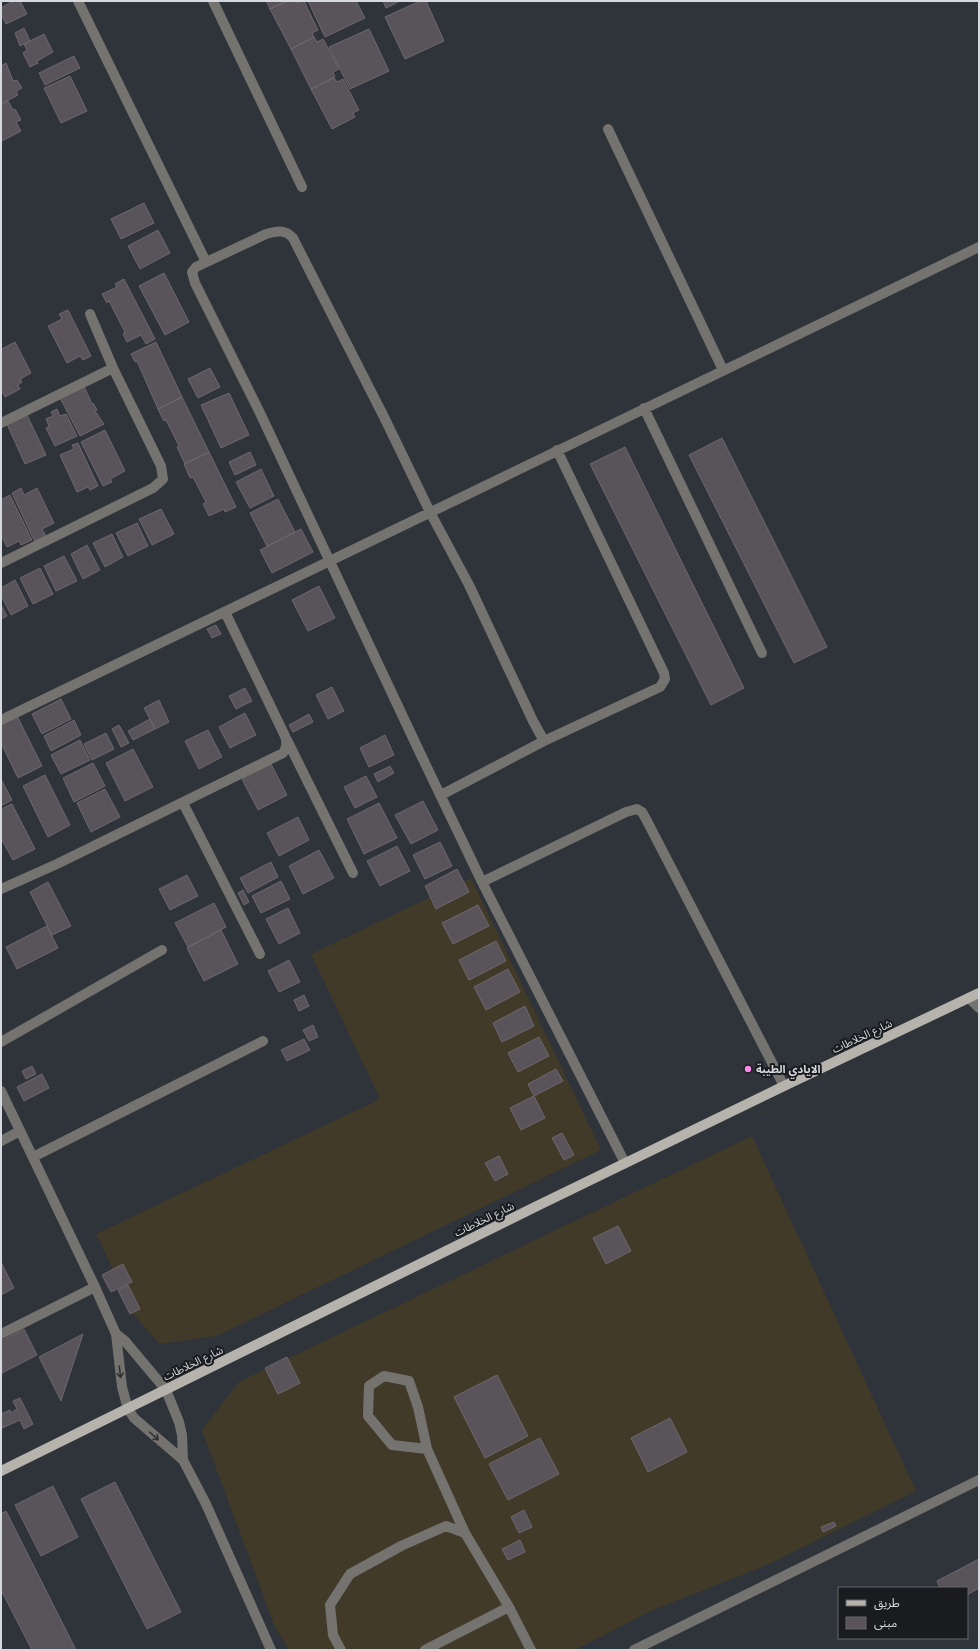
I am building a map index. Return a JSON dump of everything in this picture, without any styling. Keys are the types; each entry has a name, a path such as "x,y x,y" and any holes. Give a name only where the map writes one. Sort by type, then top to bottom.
{"main road":[{"name":"شارع الخلاطات","path":"1,1471 784,1086 979,993"}],"street":[{"path":"78,1 206,262"},
{"path":"214,1 302,187"},
{"path":"608,129 724,370"},
{"path":"544,741 533,721 469,585 430,512 384,416 298,245 288,233 276,231 266,234 193,269 192,275 260,413 420,755 441,795 482,882 625,1164"},
{"path":"1,720 979,247"},
{"path":"1,563 153,488 163,479 161,466 113,368 90,314"},
{"path":"1,423 113,368"},
{"path":"644,408 762,653"},
{"path":"441,795 544,741 660,687 666,679 664,672 557,450"},
{"path":"225,612 353,873"},
{"path":"1,888 57,864 278,756 283,753 286,748 287,742 285,736"},
{"path":"183,803 260,954"},
{"path":"482,882 626,812 637,809 642,812 784,1086"},
{"path":"1,1042 162,950"},
{"path":"969,998 979,1008"},
{"path":"33,1157 263,1041"},
{"path":"1,1091 116,1334 122,1387 128,1409 138,1422 183,1460 206,1504 271,1650"},
{"path":"1,1141 20,1131"},
{"path":"1,1334 95,1287"},
{"path":"116,1334 124,1341 166,1390 179,1422 182,1435 183,1460"},
{"path":"427,1449 392,1445 368,1416 369,1386 384,1376 409,1381 418,1407 427,1449 465,1534 509,1607 531,1650"},
{"path":"634,1650 979,1480"},
{"path":"341,1650 333,1636 330,1605 350,1574 401,1546 446,1526 465,1534"},
{"path":"425,1650 509,1607"}],"shaded area":[{"path":"471,878 601,1150 217,1336 160,1344 135,1316 96,1234 380,1099 311,954"},
{"path":"752,1136 916,1491 767,1565 651,1611 575,1650 289,1650 274,1625 202,1430 239,1382"}],"building":[{"path":"13,1 20,1 27,14 6,24 1,14 1,8"},
{"path":"266,1 287,1 270,9"},
{"path":"287,1 295,1 296,3 304,1 318,30 312,33 314,37 291,49 270,9"},
{"path":"308,1 356,1 365,18 325,37"},
{"path":"383,1 400,1 386,8"},
{"path":"420,1 426,1 444,41 405,59 385,17"},
{"path":"24,28 30,41 20,46 15,33"},
{"path":"369,29 389,71 350,89 329,47"},
{"path":"44,34 53,52 37,61 38,63 30,67 23,53 27,50 24,44"},
{"path":"314,37 317,42 323,39 339,69 333,72 335,77 311,89 291,49"},
{"path":"74,56 80,68 45,85 39,73"},
{"path":"6,63 13,81 17,80 22,88 16,91 18,95 1,104 1,66"},
{"path":"70,76 87,111 61,123 44,88"},
{"path":"334,78 337,82 343,79 359,110 353,113 355,117 332,129 311,89"},
{"path":"8,101 13,110 15,109 21,120 16,122 21,131 2,141 1,105"},
{"path":"144,203 154,223 121,239 111,219"},
{"path":"158,230 170,253 140,269 128,246"},
{"path":"164,273 189,322 165,335 139,286"},
{"path":"124,279 155,339 146,344 141,335 127,342 123,334 125,332 109,301 107,303 102,294 117,287 115,284"},
{"path":"68,310 91,356 83,360 80,356 67,363 48,326 62,319 59,314"},
{"path":"15,342 31,373 20,379 22,382 18,385 20,389 5,397 3,392 1,393 1,347 2,349"},
{"path":"156,342 182,397 158,409 137,361 135,362 131,354"},
{"path":"210,368 220,387 198,398 188,379"},
{"path":"83,384 92,404 93,403 97,410 95,411 104,424 80,436 59,396"},
{"path":"229,393 249,435 221,448 201,405"},
{"path":"182,397 209,452 185,464 177,447 179,446 166,420 164,421 158,409"},
{"path":"57,409 60,416 66,414 77,436 55,446 46,428 49,426 46,419 53,416 51,412"},
{"path":"26,413 46,455 25,464 6,422"},
{"path":"105,430 125,471 110,479 112,482 103,486 81,442"},
{"path":"722,438 827,647 794,663 689,455"},
{"path":"78,443 98,486 90,490 88,487 77,492 60,455 74,449 72,445"},
{"path":"625,447 744,688 711,705 590,464"},
{"path":"209,452 236,507 225,512 224,509 209,516 203,504 206,502 193,477 190,478 184,464"},
{"path":"250,452 256,465 235,475 229,462"},
{"path":"261,469 274,496 250,508 236,482"},
{"path":"21,488 24,495 37,488 54,523 42,529 46,536 35,542 12,493"},
{"path":"10,495 32,540 21,545 19,541 7,547 1,535 1,500"},
{"path":"278,499 295,532 267,546 250,513"},
{"path":"161,509 174,534 152,545 139,519"},
{"path":"137,523 148,546 128,556 116,533"},
{"path":"301,529 313,552 272,573 260,550"},
{"path":"112,534 123,557 105,567 93,543"},
{"path":"87,545 100,570 83,579 71,554"},
{"path":"64,556 77,581 56,591 44,566"},
{"path":"40,568 53,594 33,604 20,578"},
{"path":"15,580 28,606 11,615 1,595 1,588"},
{"path":"319,586 335,618 308,631 292,600"},
{"path":"1,605 7,616 1,619"},
{"path":"216,625 221,634 212,638 207,629"},
{"path":"332,687 344,711 328,719 316,695"},
{"path":"245,688 252,701 236,709 229,696"},
{"path":"61,699 71,719 42,734 32,714"},
{"path":"159,700 169,722 155,729 144,708"},
{"path":"245,713 256,735 230,748 219,727"},
{"path":"16,714 42,766 18,778 1,743 1,722"},
{"path":"309,714 313,722 293,732 289,725"},
{"path":"150,719 155,729 133,740 128,731"},
{"path":"74,720 81,735 51,751 44,736"},
{"path":"119,725 129,743 121,747 112,729"},
{"path":"208,730 222,757 199,769 185,741"},
{"path":"106,733 114,749 92,760 84,744"},
{"path":"385,735 394,755 369,767 360,748"},
{"path":"80,740 90,760 61,774 51,755"},
{"path":"133,749 153,787 125,801 106,763"},
{"path":"93,763 105,786 74,802 63,778"},
{"path":"271,764 287,795 258,810 242,779"},
{"path":"390,766 394,773 378,782 374,774"},
{"path":"45,775 70,825 48,837 23,786"},
{"path":"366,776 377,797 355,808 344,787"},
{"path":"1,779 12,800 1,806"},
{"path":"105,789 120,817 91,832 77,803"},
{"path":"423,801 438,830 411,844 395,815"},
{"path":"379,803 397,838 364,854 347,819"},
{"path":"12,804 35,849 13,860 1,838 1,809"},
{"path":"298,817 309,840 279,856 267,833"},
{"path":"440,842 452,866 425,879 413,855"},
{"path":"397,846 410,871 380,886 367,861"},
{"path":"319,850 334,878 303,894 289,866"},
{"path":"271,862 278,877 248,893 240,878"},
{"path":"457,869 469,892 436,909 425,886"},
{"path":"187,875 198,896 170,910 159,889"},
{"path":"281,881 290,899 261,913 252,896"},
{"path":"48,882 71,926 52,935 30,892"},
{"path":"243,890 249,902 244,905 238,893"},
{"path":"214,903 226,927 188,947 175,923"},
{"path":"478,905 489,926 453,944 442,923"},
{"path":"288,908 300,933 279,944 266,919"},
{"path":"47,926 58,948 17,969 6,947"},
{"path":"221,930 238,964 204,981 187,948"},
{"path":"496,941 506,961 469,980 459,960"},
{"path":"289,960 300,982 279,992 268,971"},
{"path":"508,969 520,992 486,1010 474,987"},
{"path":"304,995 309,1006 299,1011 294,1000"},
{"path":"525,1006 534,1026 502,1042 493,1023"},
{"path":"313,1025 318,1037 309,1041 303,1030"},
{"path":"539,1037 549,1056 518,1072 508,1053"},
{"path":"304,1039 310,1050 287,1061 281,1050"},
{"path":"32,1066 36,1074 26,1079 22,1071"},
{"path":"556,1069 563,1081 534,1096 528,1084"},
{"path":"42,1074 49,1088 24,1101 17,1087"},
{"path":"534,1096 545,1118 521,1130 510,1108"},
{"path":"562,1133 574,1155 564,1160 552,1138"},
{"path":"499,1156 508,1174 495,1181 485,1163"},
{"path":"618,1226 631,1251 606,1264 593,1238"},
{"path":"1,1262 14,1288 1,1295"},
{"path":"123,1264 132,1282 111,1292 102,1275"},
{"path":"128,1285 140,1309 130,1314 118,1290"},
{"path":"24,1329 37,1355 2,1373 1,1341"},
{"path":"83,1334 61,1401 39,1357"},
{"path":"287,1357 300,1383 278,1394 265,1368"},
{"path":"497,1375 528,1436 485,1458 454,1397"},
{"path":"20,1398 33,1424 24,1429 20,1420 2,1428 1,1414 10,1410 11,1413 17,1409 13,1401"},
{"path":"670,1418 687,1452 648,1472 631,1438"},
{"path":"540,1438 559,1474 508,1500 489,1464"},
{"path":"115,1482 181,1612 147,1629 81,1499"},
{"path":"53,1486 78,1537 41,1556 15,1505"},
{"path":"524,1510 532,1527 519,1533 511,1517"},
{"path":"6,1511 76,1650 32,1650 1,1590 1,1514"},
{"path":"834,1522 836,1526 823,1532 821,1527"},
{"path":"520,1540 525,1552 508,1560 502,1549"},
{"path":"979,1559 979,1588 968,1594 968,1587 940,1587 937,1581"}],"place":[{"name":"الايادي الطيبة","path":"748,1069"}]}
